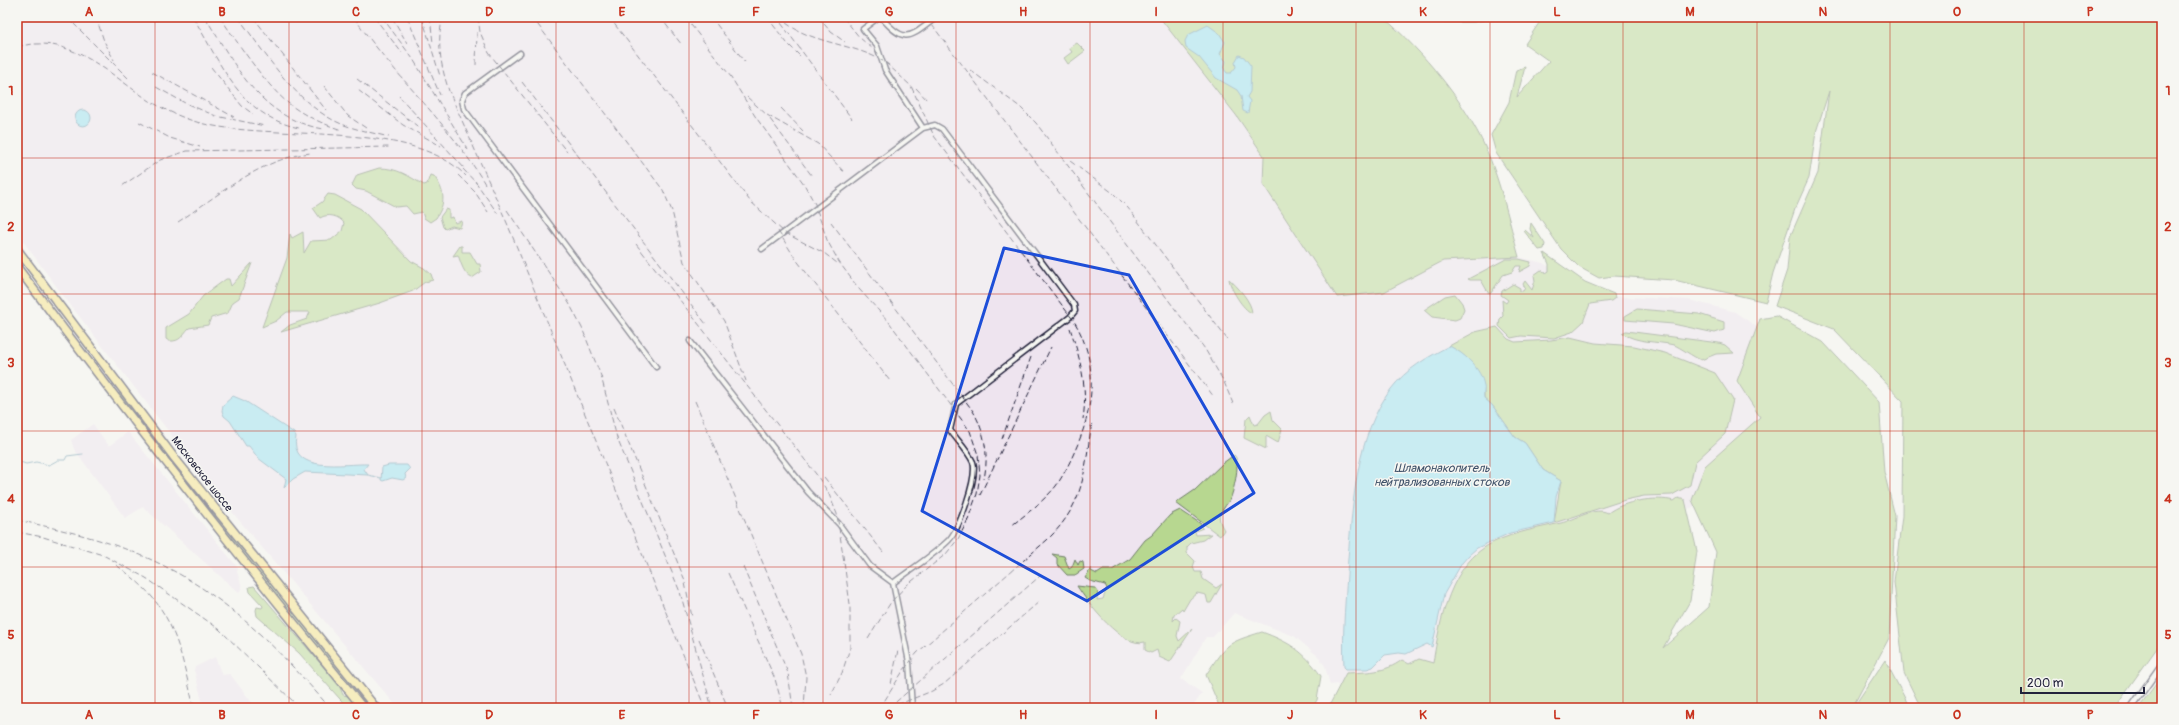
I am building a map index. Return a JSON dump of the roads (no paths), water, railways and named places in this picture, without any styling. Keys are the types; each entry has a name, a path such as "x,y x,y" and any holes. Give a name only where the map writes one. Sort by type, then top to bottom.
{"main road":[{"name":"Московское шоссе","path":"17,249 178,462 376,708"},
{"name":"Московское шоссе","path":"17,267 111,392 223,536 363,708"},
{"path":"106,385 115,377"},
{"path":"111,392 120,386"}],"street":[{"path":"923,128 885,70 877,46 863,29 880,17 898,34 907,36 918,32 936,17"},
{"path":"520,53 465,93 462,104 656,367"},
{"path":"762,249 923,128 935,125 942,129 1074,305 1076,310 1070,317 956,404 950,430 972,460 974,468 973,478 963,510 949,540 893,583"},
{"path":"690,341 808,492 840,524 870,566 893,583 909,662 912,708"},
{"path":"2131,708 2162,664"}],"water":[{"path":"1208,25 1219,33 1225,42 1220,54 1226,61 1224,69 1227,73 1231,73 1236,67 1235,62 1239,55 1244,57 1251,66 1250,92 1247,97 1250,101 1248,113 1243,111 1241,96 1237,90 1216,78 1199,57 1186,48 1185,41 1188,35"},
{"path":"80,110 86,110 91,115 89,124 86,126 80,126 75,121 75,115"},
{"name":"Шламонакопитель нейтрализованных стоков","path":"1449,346 1460,352 1476,367 1480,373 1484,387 1484,398 1492,405 1515,437 1525,443 1543,470 1561,481 1556,497 1554,523 1510,533 1477,548 1469,555 1462,563 1444,594 1432,647 1427,644 1406,654 1399,653 1385,655 1373,667 1367,669 1346,669 1344,667 1344,612 1348,558 1358,470 1363,448 1379,407 1391,389 1403,375 1418,364"},
{"path":"233,396 245,401 294,433 296,436 296,448 301,457 310,462 321,464 368,464 364,469 368,475 305,472 293,479 284,488 286,479 258,458 249,446 246,446 230,421 224,416 222,411 223,405"},
{"path":"389,465 407,465 410,469 405,474 406,478 403,480 392,478 383,481 381,480 382,467"}],"waterway":[{"path":"17,461 26,464 36,462 49,465 58,460 65,460 67,456 83,454"},
{"path":"368,475 381,478"}],"railway":[{"path":"67,17 128,78"},
{"path":"96,17 104,41 114,60"},
{"path":"193,17 223,70 234,86 247,100 261,112 278,121 299,128"},
{"path":"205,17 239,71 252,88 266,102 283,114 302,123 324,129"},
{"path":"220,17 252,62 279,95 294,108 307,116 342,130"},
{"path":"238,17 280,74 318,111 346,126 389,137"},
{"path":"253,17 326,110"},
{"path":"354,17 386,59 455,140 485,184"},
{"path":"374,17 402,53"},
{"path":"382,17 413,59 468,150"},
{"path":"392,17 407,43"},
{"path":"407,17 440,95"},
{"path":"422,17 440,76"},
{"path":"430,17 433,43"},
{"path":"443,17 440,36 440,54 449,91 507,223 705,708"},
{"path":"478,17 480,32 489,53 567,152"},
{"path":"532,17 663,190 672,211 684,262 724,321 746,381"},
{"path":"609,17 750,201 785,233 824,253 837,263"},
{"path":"660,17 682,45"},
{"path":"685,17 731,77 755,116 804,184 815,204 827,240 839,262 859,289 889,322 970,431 978,455 980,475 977,494 967,522"},
{"path":"711,17 745,62"},
{"path":"767,17 787,43 802,58"},
{"path":"779,17 804,33 818,39 862,51 889,65"},
{"path":"818,17 831,32 845,42"},
{"path":"843,17 860,38 879,54"},
{"path":"926,17 1214,397"},
{"path":"781,23 852,119"},
{"path":"476,65 477,31"},
{"path":"17,47 36,44 55,45 72,51 104,69 150,101 168,111 200,123 230,128 340,135 377,139 412,146 442,158 466,176"},
{"path":"885,62 911,86 934,136 1074,321 1082,336 1087,352 1090,367 1090,399 1088,414 1075,451 1065,471 1051,492 1040,503 1011,526"},
{"path":"211,67 242,106 253,114"},
{"path":"970,70 1020,107 1036,123 1205,349 1224,382 1234,406"},
{"path":"152,72 234,117"},
{"path":"357,79 421,129"},
{"path":"522,82 706,324"},
{"path":"324,86 348,116 366,128"},
{"path":"156,87 185,103 216,116 265,126"},
{"path":"916,88 927,100"},
{"path":"358,90 403,125 441,146"},
{"path":"399,96 465,169"},
{"path":"747,97 767,115 818,144 844,172"},
{"path":"781,108 803,131"},
{"path":"770,119 812,176"},
{"path":"139,122 170,138 200,147"},
{"path":"122,186 160,160 187,151 390,147"},
{"path":"178,222 241,179 258,170 293,156 311,153"},
{"path":"1070,161 1113,193 1128,208 1227,339"},
{"path":"463,169 478,185"},
{"path":"458,175 475,192 488,212"},
{"path":"475,181 498,214"},
{"path":"507,210 569,303 582,328 601,376 617,438 680,592 712,708"},
{"path":"831,222 973,411 985,444 986,461 984,479"},
{"path":"778,231 795,258 890,381"},
{"path":"636,244 816,474 828,492 837,514 850,604 850,648 842,673 831,695"},
{"path":"1070,328 1077,350 1084,384 1083,419"},
{"path":"980,495 1051,347"},
{"path":"1002,439 1031,357"},
{"path":"695,401 801,654 806,677 804,708"},
{"path":"614,408 684,578 692,617"},
{"path":"880,708 903,671 917,653 1047,540 1060,526 1069,513 1081,485 1085,471 1092,422"},
{"path":"824,477 883,552"},
{"path":"868,639 891,602 907,585 946,554 958,539 970,516"},
{"path":"17,520 73,533 114,545 159,563 187,579 214,596 263,637 330,708"},
{"path":"17,532 43,537 103,555 146,578 219,629 300,708"},
{"path":"116,565 151,595 162,611 178,645 194,708"},
{"path":"743,567 788,673 793,708"},
{"path":"728,573 775,679 783,708"},
{"path":"889,708 1040,576"},
{"path":"897,705 932,691 944,684 1040,601"},
{"path":"699,639 728,708"},
{"path":"891,684 898,650"}]}
